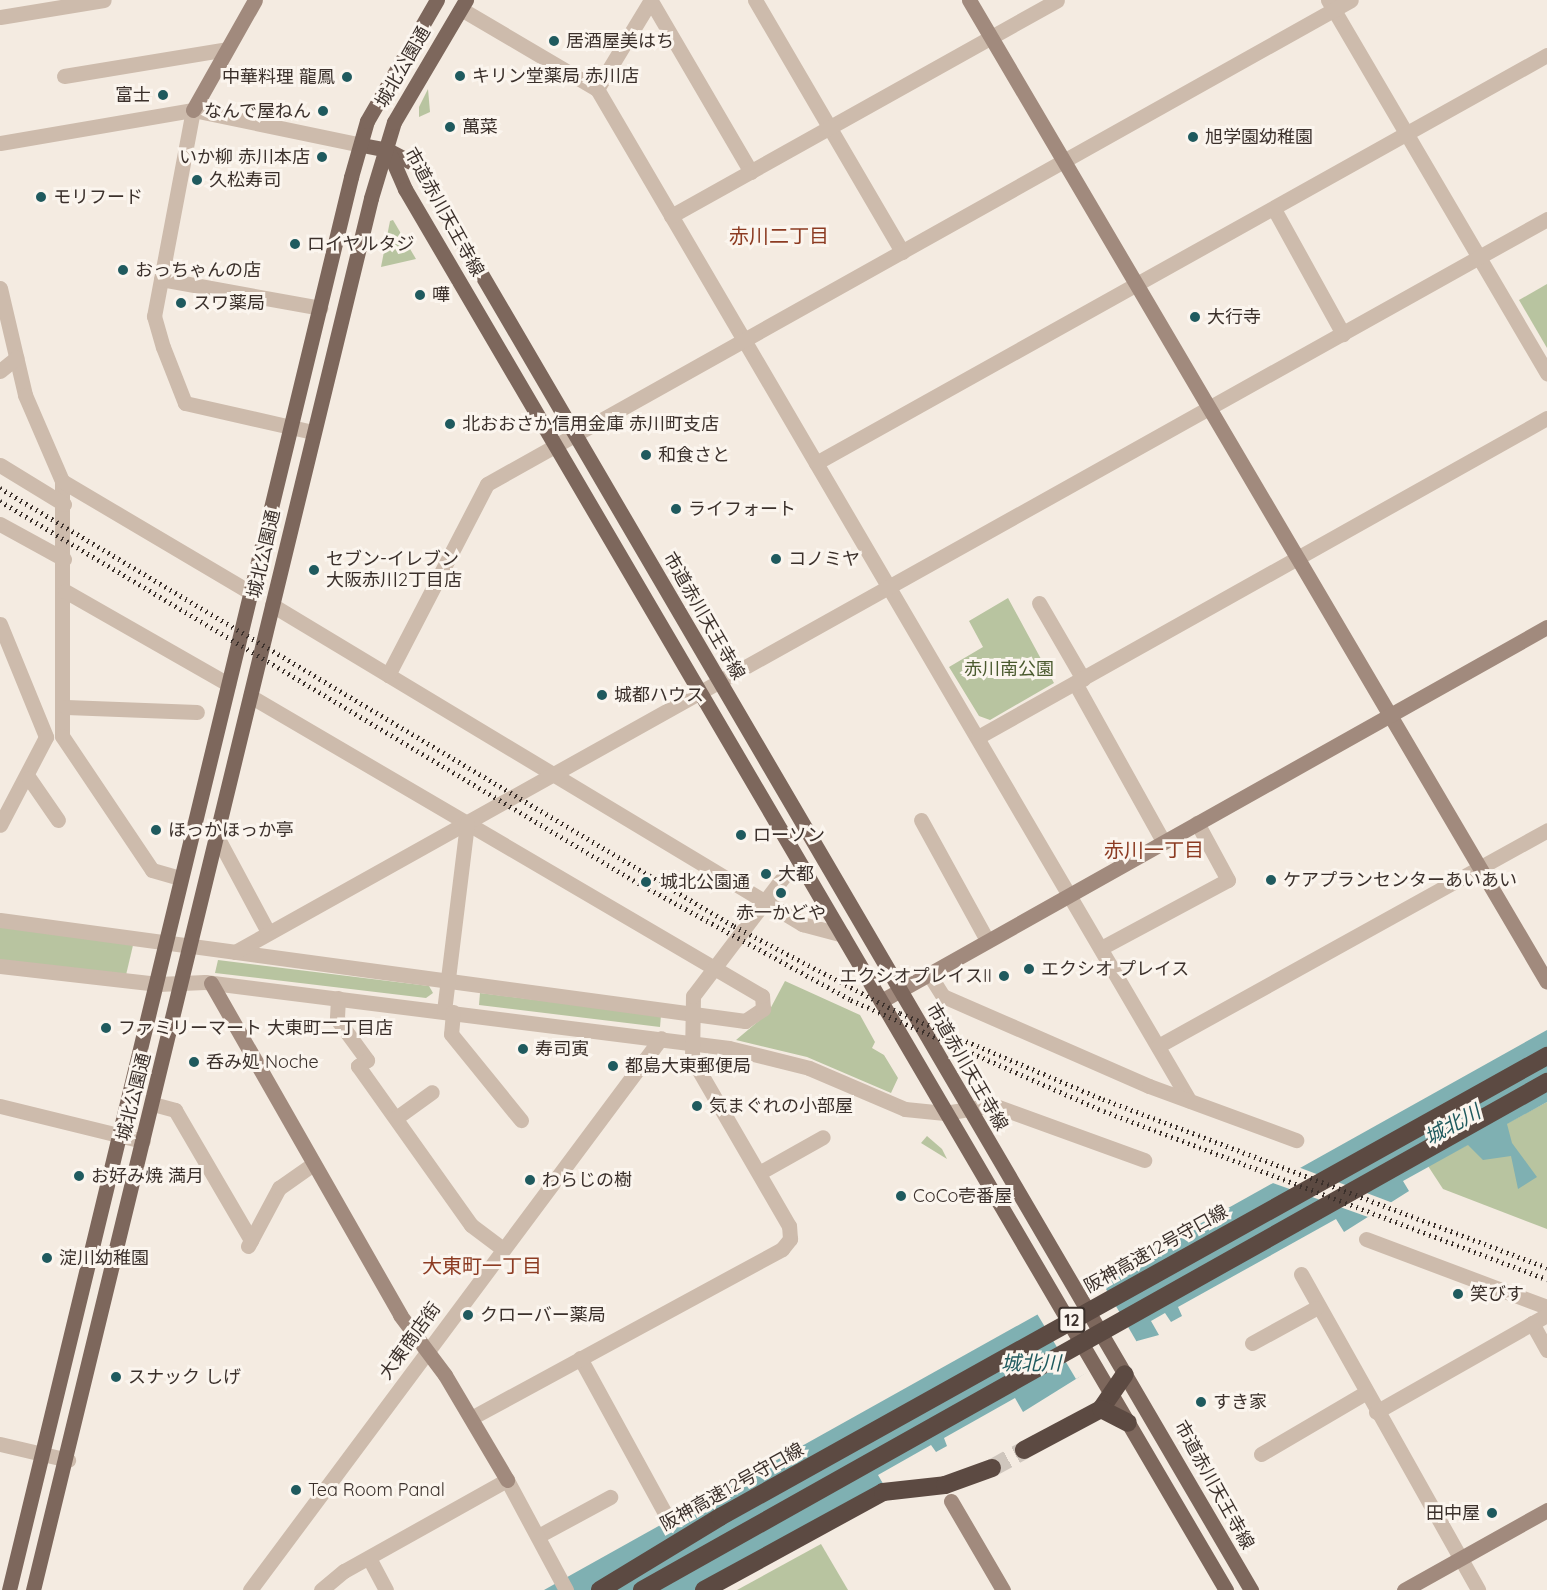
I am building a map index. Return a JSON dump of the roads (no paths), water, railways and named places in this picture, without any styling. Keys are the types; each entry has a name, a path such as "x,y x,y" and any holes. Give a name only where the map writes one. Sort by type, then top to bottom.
{"highway":[{"name":"阪神高速12号守口線","path":"600,1590 711,1522 1547,1056"},
{"name":"12","path":"642,1590 1547,1082"},
{"path":"1023,1450 1106,1397 1125,1374"},
{"path":"1106,1397 1128,1423"},
{"path":"704,1590 883,1492 945,1485 992,1468"}],"main road":[{"name":"城北公園通","path":"9,1590 158,984 180,878 290,425 367,121 437,0"},
{"name":"城北公園通","path":"33,1590 68,1460 215,833 313,432 388,150 393,122 464,4"},
{"path":"362,145 388,150"},
{"name":"市道赤川天王寺線","path":"388,150 418,166 1251,1590"},
{"name":"市道赤川天王寺線","path":"388,150 405,189 843,935 1046,1285 1106,1397"},
{"path":"1128,1423 1226,1590"}],"street":[{"path":"0,17 104,0"},
{"path":"255,0 193,110 154,316 185,403 313,432"},
{"path":"597,89 651,0 751,172"},
{"path":"755,0 902,252"},
{"path":"969,0 1547,982"},
{"path":"671,216 1057,0"},
{"path":"388,675 488,484 1064,162 1331,5 1352,0"},
{"path":"464,4 597,89 1189,1100"},
{"path":"1331,5 1547,373"},
{"path":"64,76 227,49"},
{"path":"816,463 1547,55"},
{"path":"0,143 193,110 362,145"},
{"path":"1274,209 1343,334"},
{"path":"235,952 554,776 1547,219"},
{"path":"161,279 320,308"},
{"path":"0,288 25,395 62,481 66,707 62,736 152,870 180,878"},
{"path":"0,370 16,358"},
{"path":"978,737 1547,418"},
{"path":"0,465 64,504"},
{"path":"62,481 250,592"},
{"path":"0,524 64,559"},
{"path":"65,591 228,684"},
{"path":"1039,603 1163,842"},
{"path":"272,604 762,901 802,924 843,935"},
{"path":"0,624 46,737 29,778 1,819"},
{"path":"881,1001 1547,627"},
{"path":"0,920 167,939 235,952 693,1011 746,1021 763,1009 762,996 714,970 250,696"},
{"path":"66,707 197,712"},
{"path":"46,737 62,736"},
{"path":"29,778 58,820"},
{"path":"921,820 987,940"},
{"path":"467,823 448,981 451,1034 521,1120"},
{"path":"1101,948 1228,880 1197,823"},
{"path":"1158,1046 1547,830"},
{"path":"215,833 268,933"},
{"path":"471,1418 782,1249 789,1226 692,1059 692,1042 693,996 762,901 784,875"},
{"path":"0,966 158,984 211,983 692,1042 809,1068 905,1109 945,1113 993,1105 1144,1160"},
{"path":"929,974 942,996 1189,1100 1296,1140"},
{"path":"211,983 400,1315 471,1418 540,1535 549,1560 566,1590"},
{"path":"338,998 337,1019 367,1060 358,1066 471,1225 502,1249"},
{"name":"大東商店街","path":"250,1590 661,1038"},
{"path":"396,1118 432,1092"},
{"path":"153,1104 175,1110 249,1243 279,1188 314,1164"},
{"path":"0,1106 143,1141"},
{"path":"759,1173 823,1137"},
{"path":"1366,1239 1547,1308"},
{"path":"1301,1274 1316,1308 1478,1590"},
{"path":"1252,1343 1316,1308"},
{"path":"1376,1412 1547,1315"},
{"path":"1532,1323 1547,1350"},
{"path":"579,1358 665,1513"},
{"path":"1261,1455 1365,1393"},
{"path":"0,1444 68,1460"},
{"path":"321,1590 369,1558 507,1480"},
{"path":"540,1535 610,1497"},
{"path":"951,1501 1004,1590"},
{"path":"1404,1590 1547,1510"},
{"path":"369,1558 386,1590"}],"water":[{"name":"城北川","path":"1547,1030 1547,1102 1507,1124 1512,1143 1537,1177 1518,1189 1511,1156 1483,1160 1468,1145 1403,1181 1409,1191 1344,1232 1336,1219 1178,1307 1182,1316 1171,1322 1165,1313 1151,1321 1159,1335 1137,1341 1023,1412 1015,1398 944,1438 947,1446 936,1452 931,1445 878,1475 885,1487 700,1590 544,1590"}],"tunnel":[{"path":"992,1468 1024,1450"}],"railway":[{"path":"0,488 734,926 900,1013 1103,1099 1547,1268"},
{"path":"0,501 633,880 851,1000 1104,1111 1547,1279"}],"place":[{"name":"居酒屋美はち","path":"554,41"},
{"name":"キリン堂薬局 赤川店","path":"460,76"},
{"name":"中華料理 龍鳳","path":"347,77"},
{"name":"富士","path":"163,95"},
{"name":"なんで屋ねん","path":"323,111"},
{"name":"萬菜","path":"450,127"},
{"name":"旭学園幼稚園","path":"1193,137"},
{"name":"いか柳 赤川本店","path":"322,157"},
{"name":"久松寿司","path":"197,180"},
{"name":"モリフード","path":"41,197"},
{"name":"ロイヤルタジ","path":"295,244"},
{"name":"おっちゃんの店","path":"123,270"},
{"name":"嘩","path":"420,295"},
{"name":"スワ薬局","path":"181,303"},
{"name":"大行寺","path":"1195,317"},
{"name":"北おおさか信用金庫 赤川町支店","path":"450,424"},
{"name":"和食さと","path":"646,455"},
{"name":"ライフォート","path":"676,509"},
{"name":"コノミヤ","path":"776,559"},
{"name":"セブン-イレブン 大阪赤川2丁目店","path":"314,570"},
{"name":"城都ハウス","path":"602,695"},
{"name":"ほっかほっか亭","path":"156,830"},
{"name":"ローソン","path":"741,835"},
{"name":"大都","path":"766,874"},
{"name":"ケアプランセンターあいあい","path":"1271,880"},
{"name":"城北公園通","path":"646,882"},
{"name":"赤一かどや","path":"781,893"},
{"name":"エクシオ プレイス","path":"1029,969"},
{"name":"エクシオプレイスII","path":"1004,976"},
{"name":"ファミリーマート 大東町二丁目店","path":"106,1028"},
{"name":"寿司寅","path":"523,1049"},
{"name":"呑み処 Noche","path":"194,1062"},
{"name":"都島大東郵便局","path":"613,1066"},
{"name":"気まぐれの小部屋","path":"697,1106"},
{"name":"お好み焼 満月","path":"79,1176"},
{"name":"わらじの樹","path":"530,1180"},
{"name":"CoCo壱番屋","path":"901,1196"},
{"name":"淀川幼稚園","path":"47,1258"},
{"name":"笑びす","path":"1458,1294"},
{"name":"クローバー薬局","path":"468,1315"},
{"name":"スナック しげ","path":"116,1377"},
{"name":"すき家","path":"1201,1402"},
{"name":"Tea Room Panal","path":"296,1490"},
{"name":"田中屋","path":"1492,1513"}],"district":[{"name":"赤川二丁目","path":"779,235"},
{"name":"赤川一丁目","path":"1154,849"},
{"name":"大東町一丁目","path":"482,1265"}],"park label":[{"name":"赤川南公園","path":"1009,669"}]}
